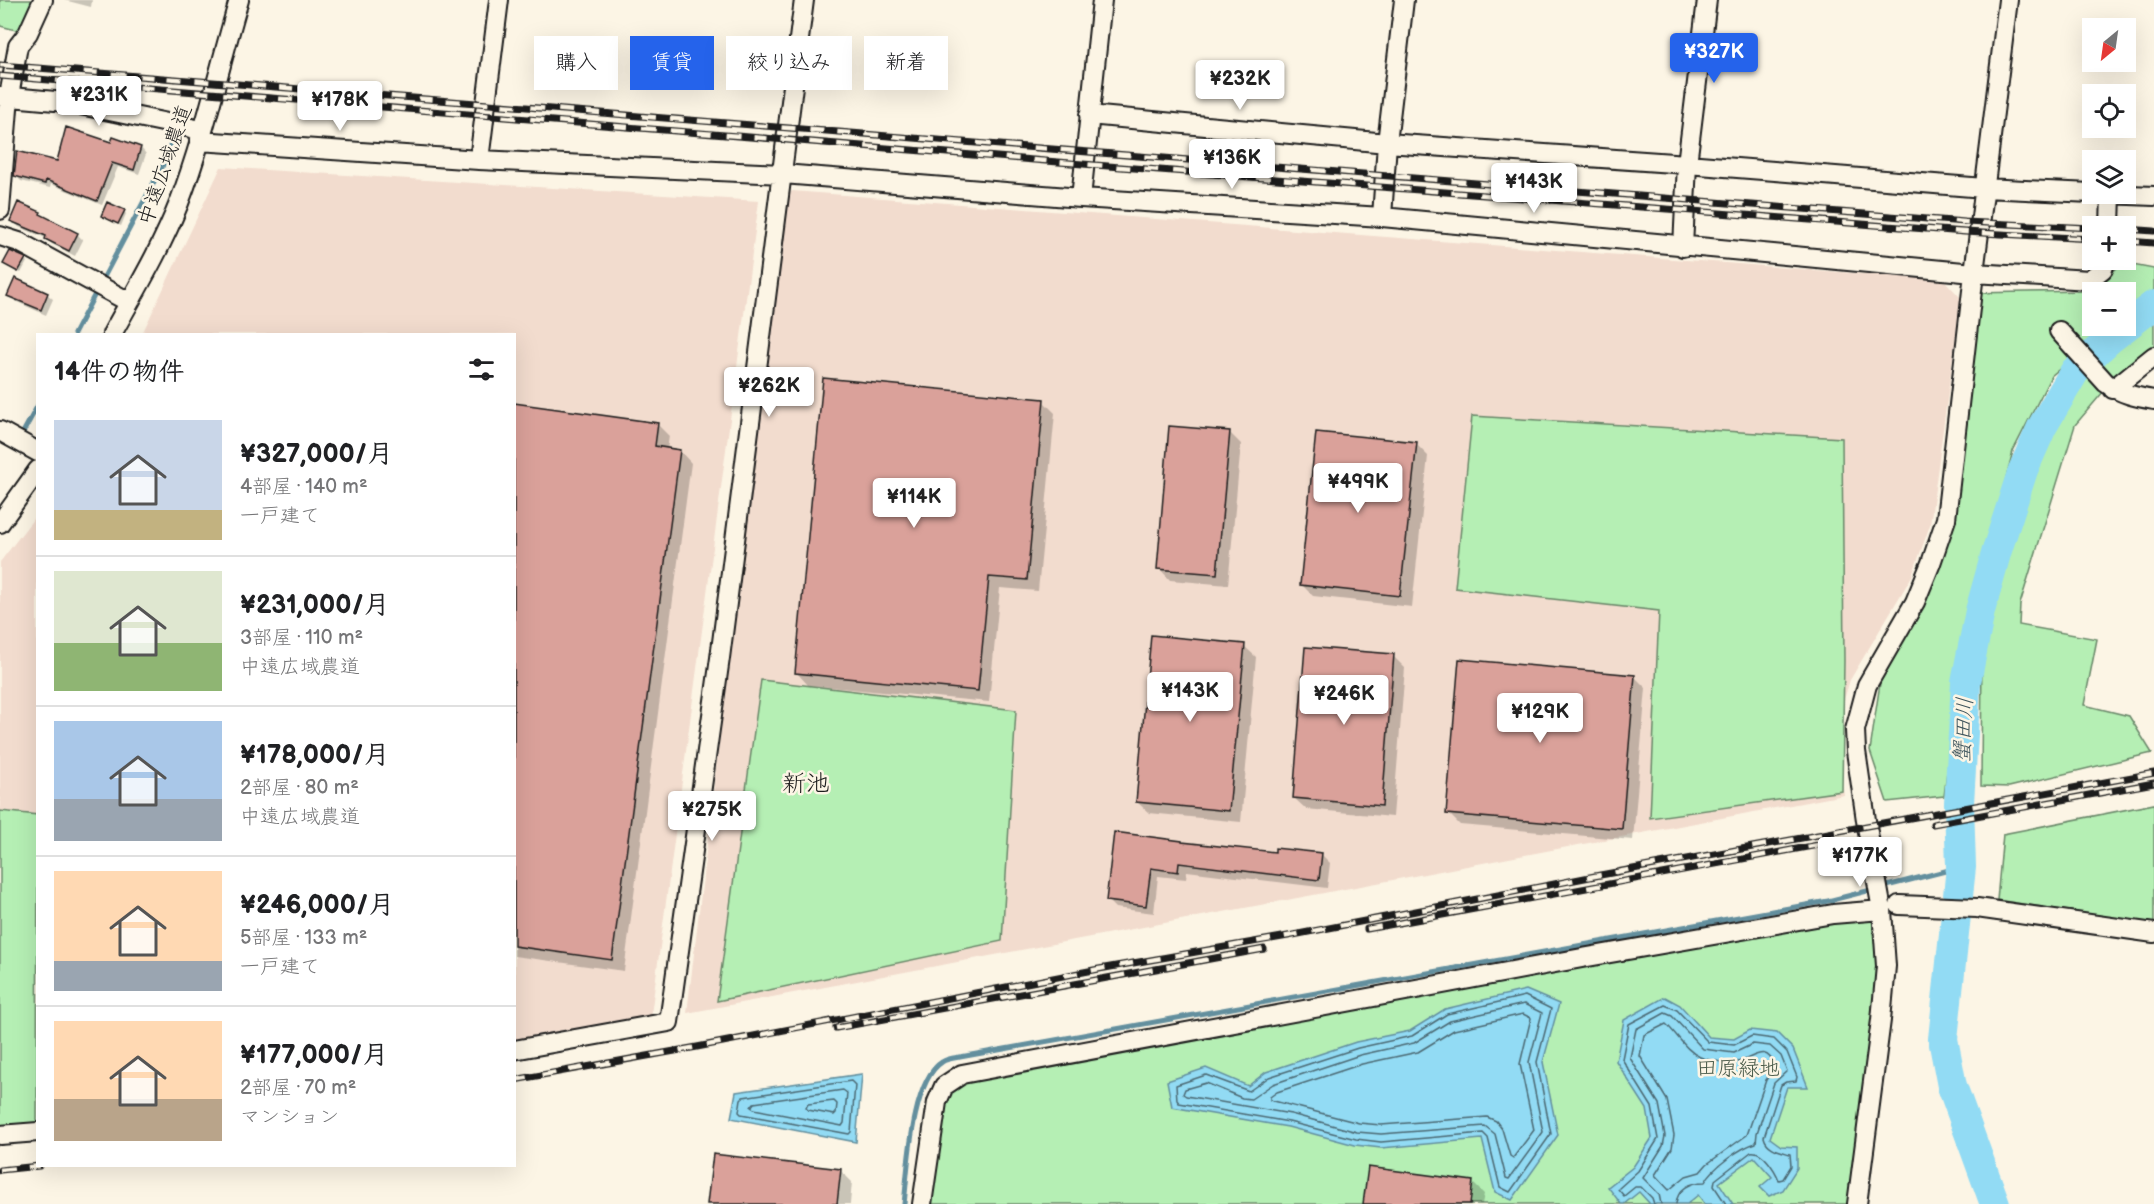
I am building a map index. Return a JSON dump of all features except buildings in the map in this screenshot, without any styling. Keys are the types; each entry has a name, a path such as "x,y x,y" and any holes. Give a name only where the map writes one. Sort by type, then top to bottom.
{"street":[{"path":"0,210 4,96 18,46 28,33 43,0"},
{"name":"中遠広域農道","path":"113,333 167,231 179,202 239,0"},
{"path":"479,160 499,0"},
{"path":"516,1050 669,1022 720,658 804,0"},
{"path":"1081,198 1102,0"},
{"path":"1382,217 1387,143 1404,0"},
{"path":"1683,247 1687,164 1707,0"},
{"path":"1857,1204 1881,1020 1891,908 1873,860 1856,751 1855,730 1867,686 1915,602 1946,519 2008,0"},
{"path":"4,96 66,102 200,135 479,160 783,174 1081,198 1382,217 1974,273 2090,280 2102,270"},
{"path":"1089,115 1387,143 1984,188 2082,193"},
{"path":"2136,195 2154,196"},
{"path":"0,236 19,242 129,302"},
{"path":"2059,331 2109,386 2133,397 2154,400"},
{"path":"2109,386 2154,356"},
{"path":"0,431 36,451"},
{"path":"0,523 36,473"},
{"path":"922,1204 937,1102 944,1086 962,1074 1582,958 1833,914 1891,908 1977,908 2154,933"},
{"path":"0,1135 36,1132"}],"shaded area":[{"path":"221,167 759,201 651,1015 516,1040 516,333 142,333"},
{"path":"792,191 1944,280 1961,298 1930,525 1912,576 1850,680 1838,719 1838,752 1844,795 687,1013 783,201"},
{"path":"36,515 36,1126 0,1126 0,562"}],"green space":[{"path":"0,0 33,0 20,31 0,26"},
{"path":"2136,266 2154,269 2154,290 2136,305 2136,282 2102,282 2115,270 2136,270"},
{"path":"2082,291 2082,336 2100,336 2051,376 2013,451 1966,614 1944,796 1887,802 1870,751 1884,656 1941,533 1971,293"},
{"path":"2154,318 2154,349 2115,378 2075,425 2020,604 2019,625 2097,639 2084,705 2129,716 2152,753 2009,787 1981,786 1982,647 2032,471 2065,401 2092,368 2132,336 2136,336 2136,333"},
{"path":"1472,416 1842,438 1844,661 1842,791 1650,818 1659,611 1455,588"},
{"path":"761,680 1016,710 1002,941 717,1001"},
{"path":"2154,804 2154,924 1997,900 2003,834"},
{"path":"0,811 36,815 36,1132 0,1135"},
{"name":"田原緑地","path":"1882,910 1857,1204 926,1204 937,1102 951,1081"}],"water":[{"path":"1526,990 1559,1004 1543,1062 1558,1135 1512,1200 1495,1192 1482,1139 1381,1148 1355,1145 1288,1127 1172,1107 1167,1081 1206,1068 1248,1086 1266,1072 1356,1042 1410,1031 1445,1009"},
{"path":"1665,997 1680,1005 1709,1037 1734,1039 1750,1030 1777,1033 1793,1049 1808,1087 1787,1087 1770,1138 1781,1146 1797,1147 1797,1168 1783,1190 1769,1196 1760,1187 1772,1177 1754,1157 1719,1183 1733,1204 1705,1204 1698,1195 1687,1204 1650,1204 1639,1192 1621,1204 1608,1187 1633,1167 1652,1138 1647,1109 1616,1061 1624,1020"},
{"path":"862,1074 856,1142 731,1118 736,1092"}],"waterway":[{"path":"75,333 165,161 172,139"},
{"name":"蟹田川","path":"1995,1204 1952,1086 1943,1039 1961,867 1959,803 1966,682 1980,611 1997,550 2023,470 2042,427 2075,371 2111,338 2154,305"},
{"path":"20,438 36,409"},
{"path":"904,1204 917,1107 932,1072 948,1059 1828,901 1961,867"}],"railway":[{"path":"0,65 1965,222 2082,228"},
{"path":"0,76 1095,165 1965,232 2082,238"},
{"path":"2136,230 2154,231"},
{"path":"2136,242 2154,243"},
{"path":"516,1080 2154,773"},
{"path":"1933,824 2154,783"},
{"path":"1367,929 1818,845"},
{"path":"836,1028 1264,949"},
{"path":"0,1170 36,1166"}],"district":[{"name":"新池","path":"806,783"}]}
